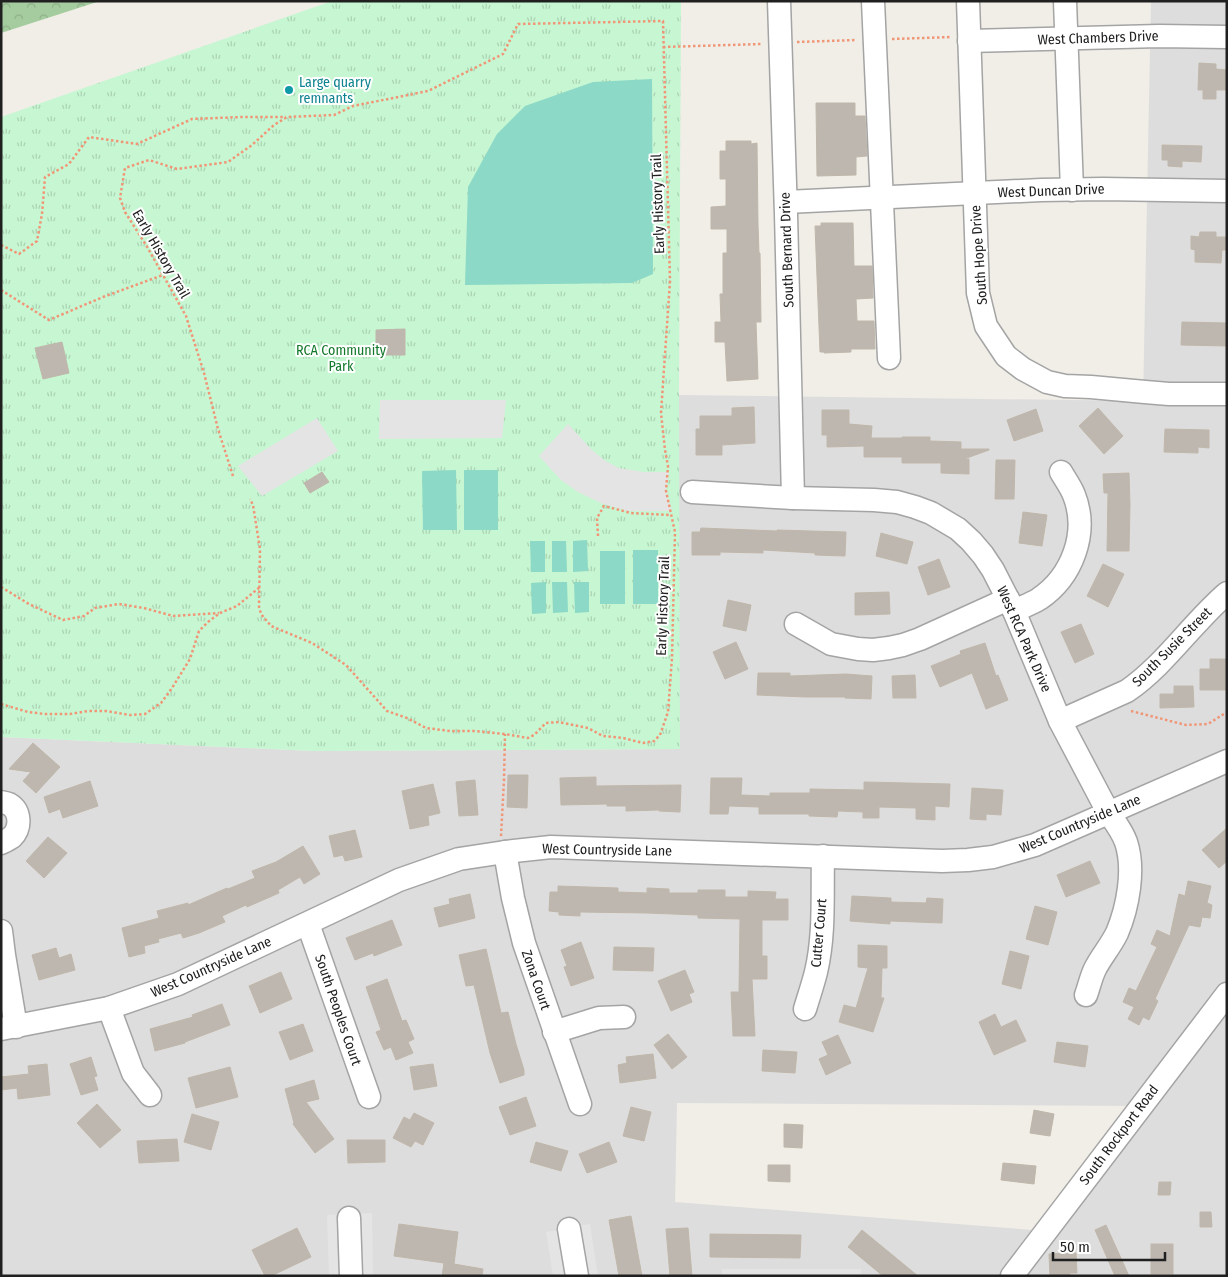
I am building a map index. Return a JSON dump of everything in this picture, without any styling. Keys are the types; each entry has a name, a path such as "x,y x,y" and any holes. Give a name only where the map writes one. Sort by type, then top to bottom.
{"street":[{"name":"South Bernard Drive","path":"780,1 793,498"},
{"path":"874,1 889,358"},
{"name":"South Hope Drive","path":"968,1 978,294 986,326 1006,356 1023,369 1047,382 1065,386 1169,394 1227,394"},
{"path":"1065,1 1072,190"},
{"name":"West Chambers Drive","path":"969,35 1066,38 1227,37"},
{"name":"West Duncan Drive","path":"786,202 1103,189 1227,191"},
{"path":"796,624 831,644 874,650 903,645 1011,605 1038,600 1055,586 1070,566 1078,538 1079,522 1074,494 1061,472"},
{"name":"West RCA Park Drive","path":"692,492 897,502 931,513 958,530 971,541 988,562 1011,605 1060,721 1108,812 1126,841 1129,855 1129,888 1122,917 1107,951 1094,970 1086,995"},
{"name":"South Susie Street","path":"1060,721 1135,686 1227,593"},
{"name":"West Countryside Lane","path":"9,1028 109,1008 178,984 399,880 459,859 551,847 942,861 993,857 1036,845 1227,761"},
{"path":"1,802 10,804 16,811 19,820 17,829 12,836 1,843"},
{"name":"Zona Court","path":"505,852 524,943 580,1104"},
{"name":"Cutter Court","path":"805,1008 816,971 820,947 823,856"},
{"name":"South Peoples Court","path":"308,924 369,1097"},
{"path":"1,931 9,1028"},
{"name":"South Rockport Road","path":"1012,1276 1227,994"},
{"path":"109,1008 133,1073 150,1095"},
{"path":"554,1032 599,1018 624,1017"},
{"path":"349,1218 351,1276"},
{"path":"569,1229 576,1276"}],"path":[{"name":"Early History Trail","path":"233,476 186,316 162,276 146,244 125,212 120,198 125,168 149,160 177,169 228,162 252,145 274,124 288,117 334,115 353,106 428,91 503,54 518,24 663,21 670,281 661,413 668,466 666,491 675,532 672,658 668,712 660,735 654,741 643,743 603,736 588,728 559,722 546,723 534,735 528,738 475,731 426,728 407,718 386,711 346,665 312,642 270,626 261,614 260,549 254,505 250,499"},
{"path":"890,39 952,38 952,29 969,35"},
{"path":"792,43 860,40"},
{"path":"663,47 766,44"},
{"path":"1,245 19,254 37,240 42,214 45,177 69,164 89,137 137,144 192,119 288,117"},
{"path":"1,290 49,320 162,276"},
{"path":"598,536 597,518 604,506 631,512 671,515"},
{"path":"1,587 29,604 63,620 84,616 95,608 119,604 144,608 173,616 220,613"},
{"path":"1,704 28,712 45,714 106,711 130,715 145,714 161,703 172,688 190,659 199,631 220,613 237,606 260,587"},
{"path":"1129,710 1186,725 1208,724 1227,712"},
{"path":"505,734 501,835 505,852"}],"shaded area":[{"path":"1151,1 1227,1 1227,1276 1,1276 1,737 313,751 679,749 679,395 1143,401","holes":["677,1103 1142,1106 1046,1231 675,1202"]},
{"path":"380,400 506,400 502,438 379,439"},
{"path":"317,418 338,451 262,496 238,466"},
{"path":"568,424 591,449 604,460 619,468 644,472 669,472 666,491 672,511 628,511 603,504 578,492 561,480 539,456"},
{"path":"372,1213 373,1276 329,1276 327,1215"},
{"path":"590,1224 598,1276 553,1276 546,1232"},
{"path":"722,1269 861,1269 861,1276 722,1276"}],"green space":[{"path":"1,1 100,1 1,33"},
{"name":"RCA Community Park","path":"332,1 681,1 680,749 313,751 1,737 1,117"},
{"path":"652,79 653,274 632,283 465,285 468,187 497,134 525,106 593,82"},
{"path":"456,470 457,530 423,530 422,471"},
{"path":"464,470 498,470 498,530 464,530"},
{"path":"587,540 588,571 573,572 573,541"},
{"path":"530,541 545,541 545,572 531,572"},
{"path":"552,541 566,541 567,572 552,572"},
{"path":"633,550 658,550 658,604 633,604"},
{"path":"600,551 625,551 625,604 600,604"},
{"path":"546,582 546,613 532,614 531,583"},
{"path":"552,582 567,582 568,612 553,613"},
{"path":"574,582 589,582 589,612 575,613"}],"building":[{"path":"1199,63 1216,64 1216,69 1227,70 1227,90 1216,90 1216,99 1203,99 1203,90 1198,90"},
{"path":"816,103 855,103 855,116 865,116 867,156 856,157 856,175 817,176"},
{"path":"726,141 751,141 751,144 757,143 761,322 756,322 758,379 727,381 725,342 715,342 715,322 721,322 720,294 723,294 723,253 727,253 727,229 711,229 711,207 726,206 726,179 720,179 720,151 726,151"},
{"path":"1162,145 1202,146 1201,162 1182,161 1182,167 1168,166 1168,160 1162,160"},
{"path":"821,223 853,223 854,266 872,266 873,298 856,299 857,321 874,321 875,349 851,349 851,352 820,352 815,226 821,226"},
{"path":"1200,232 1216,232 1216,237 1227,237 1227,250 1222,250 1221,263 1195,262 1195,250 1191,249 1191,236 1199,237"},
{"path":"1182,322 1227,323 1227,346 1181,345"},
{"path":"405,329 405,355 376,355 376,330"},
{"path":"62,342 69,373 43,379 35,348"},
{"path":"754,407 755,443 722,445 722,455 696,455 696,429 700,429 700,416 732,416 732,408"},
{"path":"1098,408 1123,436 1104,454 1079,426"},
{"path":"1036,409 1043,431 1014,441 1007,420"},
{"path":"822,410 849,410 849,424 872,426 871,438 930,437 930,441 961,442 961,449 989,450 964,459 969,459 969,474 941,473 941,463 902,463 902,457 864,457 864,446 827,447 827,435 822,435"},
{"path":"1165,429 1209,430 1209,448 1198,447 1198,453 1164,452"},
{"path":"996,460 1015,460 1014,499 995,499"},
{"path":"322,472 329,482 310,493 304,483"},
{"path":"1129,473 1129,551 1107,551 1108,493 1104,493 1103,474"},
{"path":"1023,512 1047,515 1042,546 1019,543"},
{"path":"701,528 846,532 845,556 763,550 763,553 720,552 720,555 692,555 692,532 700,532"},
{"path":"881,533 913,542 907,564 876,556"},
{"path":"939,559 950,587 928,595 918,567"},
{"path":"1103,564 1124,574 1108,607 1087,596"},
{"path":"889,592 890,614 855,615 855,593"},
{"path":"728,600 751,605 746,631 723,626"},
{"path":"1081,624 1094,654 1075,663 1061,632"},
{"path":"736,642 748,669 725,679 713,652"},
{"path":"985,643 996,676 998,675 1008,700 986,709 972,673 940,687 931,666 961,654 960,651"},
{"path":"1210,659 1227,659 1227,690 1200,690 1200,669 1210,669"},
{"path":"758,673 790,673 790,676 846,674 872,676 871,699 757,695"},
{"path":"915,675 916,698 893,698 892,676"},
{"path":"1174,686 1193,686 1194,707 1160,708 1160,694 1174,694"},
{"path":"33,743 60,767 36,793 23,781 31,772 9,769"},
{"path":"508,775 528,775 527,808 507,807"},
{"path":"596,777 596,786 681,785 680,812 659,810 626,811 626,806 607,806 607,804 561,805 560,778"},
{"path":"711,778 742,778 741,795 770,796 770,793 810,793 810,789 864,790 864,782 950,784 949,807 935,806 935,820 916,819 916,808 879,807 879,818 863,818 863,812 838,811 837,817 809,816 809,814 759,814 759,807 729,806 728,814 710,814"},
{"path":"475,780 478,815 459,816 456,782"},
{"path":"90,781 98,806 63,818 60,809 49,813 44,797"},
{"path":"433,784 440,813 428,816 429,825 410,829 402,791"},
{"path":"972,788 1003,790 1001,815 986,814 986,820 970,819"},
{"path":"1227,828 1227,861 1219,868 1202,850"},
{"path":"355,830 362,857 345,861 343,855 334,857 329,836"},
{"path":"48,837 67,853 44,878 26,861"},
{"path":"303,846 320,874 304,884 300,877 278,890 279,893 222,916 225,922 183,938 181,933 158,939 159,942 144,946 145,953 129,957 122,928 159,918 157,911 188,903 188,905 255,878 252,871 276,862"},
{"path":"1090,861 1100,883 1066,897 1057,875"},
{"path":"1188,881 1211,886 1207,903 1212,905 1210,918 1202,917 1200,927 1189,925 1155,999 1158,1001 1149,1020 1143,1017 1139,1025 1128,1019 1134,1007 1123,1002 1129,988 1136,991 1157,947 1151,944 1157,930 1170,936 1179,894 1185,896"},
{"path":"558,886 618,888 618,892 647,893 647,888 669,889 669,893 698,893 698,890 725,890 725,897 748,897 748,891 776,892 775,899 788,899 788,920 762,920 762,956 767,956 767,979 752,979 755,1036 733,1036 731,992 739,992 740,919 698,918 698,915 647,913 580,912 580,916 559,915 559,912 549,911 550,892 558,892"},
{"path":"470,894 475,918 439,927 434,908 450,904 449,899"},
{"path":"852,896 891,898 891,902 926,903 927,898 943,899 942,923 890,921 890,924 850,921"},
{"path":"1035,906 1057,912 1048,945 1026,939"},
{"path":"392,920 402,945 374,956 373,953 355,960 346,938"},
{"path":"581,942 594,978 571,986 564,967 567,966 561,950"},
{"path":"858,945 887,946 887,968 882,968 881,998 884,998 873,1032 839,1022 844,1005 856,1008 868,968 858,967"},
{"path":"614,947 654,948 653,971 613,970"},
{"path":"56,948 59,958 71,954 75,970 39,980 32,955"},
{"path":"486,949 501,1013 508,1012 524,1070 524,1075 500,1083 490,1053 474,985 466,986 459,955"},
{"path":"1010,951 1029,956 1021,989 1002,984"},
{"path":"685,970 694,992 689,994 692,1002 671,1011 658,981"},
{"path":"281,972 292,999 260,1013 249,986"},
{"path":"387,979 402,1021 406,1020 414,1039 408,1042 413,1053 396,1060 391,1047 384,1050 376,1032 381,1030 366,987"},
{"path":"222,1004 230,1025 185,1043 155,1051 150,1029 193,1017 192,1015"},
{"path":"995,1014 1001,1027 1016,1020 1026,1041 994,1055 979,1022"},
{"path":"303,1024 313,1051 290,1060 279,1032"},
{"path":"668,1034 687,1057 672,1069 654,1045"},
{"path":"838,1035 851,1063 826,1075 819,1059 828,1055 822,1042"},
{"path":"1057,1042 1088,1046 1085,1067 1054,1062"},
{"path":"763,1050 797,1052 795,1073 762,1071"},
{"path":"653,1054 656,1078 620,1083 618,1065 627,1063 626,1057"},
{"path":"91,1057 97,1076 94,1077 98,1090 81,1095 70,1064"},
{"path":"47,1064 50,1095 18,1099 17,1088 1,1090 1,1077 29,1074 28,1066"},
{"path":"433,1064 437,1086 414,1090 410,1067"},
{"path":"230,1067 238,1097 196,1108 188,1078"},
{"path":"314,1080 319,1099 306,1102 334,1139 315,1153 293,1124 285,1089"},
{"path":"526,1097 536,1126 510,1135 499,1107"},
{"path":"97,1104 121,1130 100,1148 77,1123"},
{"path":"631,1107 651,1112 644,1141 623,1136"},
{"path":"1034,1110 1054,1114 1050,1136 1030,1133"},
{"path":"414,1113 434,1123 423,1145 415,1141 411,1147 393,1138 404,1117 410,1120"},
{"path":"192,1114 219,1122 211,1150 184,1142"},
{"path":"784,1124 803,1125 802,1148 784,1147"},
{"path":"177,1139 179,1161 139,1163 137,1141"},
{"path":"347,1140 385,1140 385,1162 348,1163"},
{"path":"536,1142 568,1151 561,1171 530,1162"},
{"path":"609,1142 617,1162 587,1173 579,1154"},
{"path":"1003,1163 1036,1166 1034,1184 1001,1180"},
{"path":"768,1165 790,1165 790,1182 768,1181"},
{"path":"1159,1182 1171,1182 1170,1195 1158,1195"},
{"path":"1200,1212 1211,1212 1212,1227 1200,1227"},
{"path":"631,1216 642,1276 619,1276 609,1220"},
{"path":"399,1224 458,1232 454,1264 483,1269 482,1276 442,1276 444,1263 394,1256"},
{"path":"1106,1225 1129,1276 1115,1276 1095,1230"},
{"path":"297,1228 311,1257 271,1276 265,1276 252,1250"},
{"path":"688,1228 692,1276 670,1276 666,1229"},
{"path":"862,1230 918,1276 883,1276 848,1247"},
{"path":"710,1234 801,1235 800,1258 710,1257"},
{"path":"1151,1244 1173,1244 1173,1274 1151,1274"},
{"path":"1076,1253 1077,1273 1070,1273 1070,1276 1050,1276 1049,1254"}],"place":[{"name":"Large quarry remnants","path":"289,90"}]}
